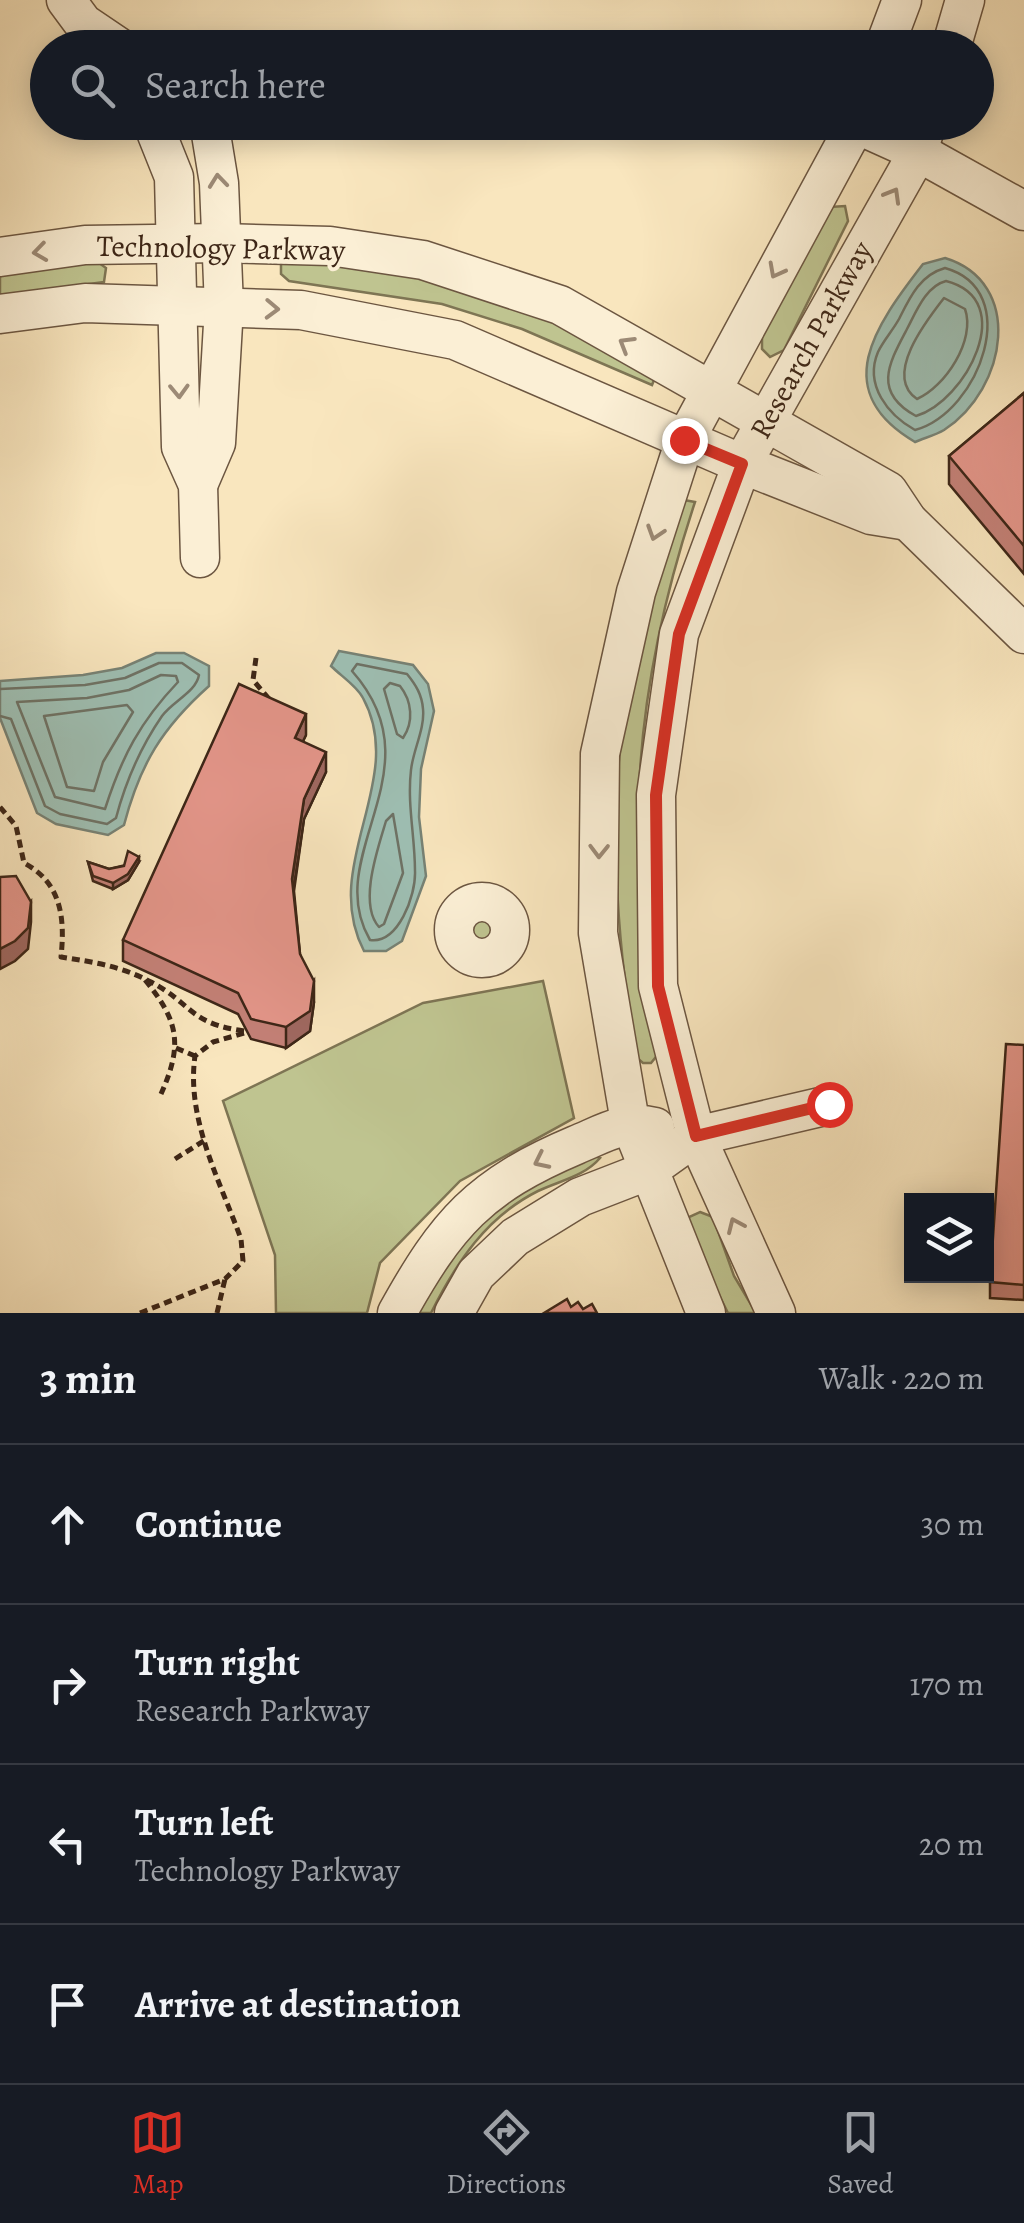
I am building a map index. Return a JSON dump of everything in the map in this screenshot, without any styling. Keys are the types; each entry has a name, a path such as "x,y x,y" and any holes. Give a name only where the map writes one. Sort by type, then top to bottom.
{"street":[{"path":"66,0 93,30"},
{"path":"891,30 902,0"},
{"path":"956,30 966,0"},
{"path":"159,140 174,177 181,447 198,484 200,558"},
{"path":"198,484 216,444 224,308 220,183 212,140"},
{"name":"Research Parkway","path":"706,1313 630,1122 598,933 600,754 636,592 684,440 847,140"},
{"name":"Research Parkway","path":"776,1313 696,1136 658,986 656,795 679,634 742,464 920,140"},
{"path":"926,140 1024,212"},
{"name":"Technology Parkway","path":"0,258 85,245 330,246 424,260 560,306 888,491 908,521 1024,634"},
{"name":"Technology Parkway","path":"0,314 86,303 301,310 455,340 742,464 870,515 908,521"},
{"path":"454,1313 476,1274 515,1238 580,1197 647,1171 696,1136 829,1104"},
{"path":"397,1313 433,1248 465,1211 503,1180 630,1122 696,1136"}],"path":[{"path":"256,658 253,680 275,706"},
{"path":"0,808 16,826 24,863 39,872 56,896 65,919 61,957 117,966 144,978 209,1026 248,1032 213,1042 195,1056"},
{"path":"144,978 166,1005 176,1048 175,1062 161,1094"},
{"path":"176,1048 195,1056"},
{"path":"140,1313 224,1279 243,1261 241,1239 194,1108 195,1056"},
{"path":"174,1158 205,1140"},
{"path":"217,1313 224,1279"}],"green space":[{"path":"845,206 848,221 784,350 770,357 762,349 762,335 830,207"},
{"path":"293,251 495,293 656,375 652,385 522,329 442,304 289,281 281,274 281,258"},
{"path":"95,260 106,268 104,282 0,296 0,274"},
{"path":"684,500 695,502 660,632 640,766 640,880 659,1053 651,1063 643,1063 636,1057 628,1008 618,909 619,759 638,640"},
{"path":"483,911 498,917 504,932 498,947 483,953 468,947 462,932 468,917"},
{"path":"543,981 574,1118 460,1181 380,1263 367,1313 276,1313 275,1255 223,1101 423,1003"},
{"path":"590,1154 600,1158 587,1169 538,1191 503,1214 462,1259 431,1313 417,1313 433,1275 497,1204"},
{"path":"700,1212 713,1217 734,1276 756,1313 728,1313 687,1231 689,1217"}],"water":[{"path":"945,258 970,271 987,289 996,312 998,337 982,389 966,412 944,430 915,442 888,422 873,401 867,380 868,357 889,311 923,264"},
{"path":"339,651 413,665 428,684 434,711 421,769 419,817 426,876 402,941 386,951 364,951 353,919 351,886 376,760 374,729 363,698 331,666"},
{"path":"156,653 184,653 209,666 209,686 178,717 155,748 137,783 124,825 108,835 56,824 37,813 0,718 0,681 122,668"}],"building":[{"path":"1024,393 1024,546 949,456"},
{"path":"239,684 306,714 295,738 326,752 304,799 292,879 300,954 314,981 310,1011 286,1027 251,1019 238,993 123,940"},
{"path":"128,851 139,857 128,874 113,883 93,876 88,862 109,869 124,866"},
{"path":"16,876 31,902 28,928 0,949 0,877"},
{"path":"1006,1044 1024,1045 1024,1285 994,1282 994,1222"},
{"path":"567,1299 571,1307 578,1302 583,1309 592,1304 597,1313 544,1313"}],"route":[{"path":"684,440 742,464 679,634 656,795 658,986 696,1136 829,1104"}]}
